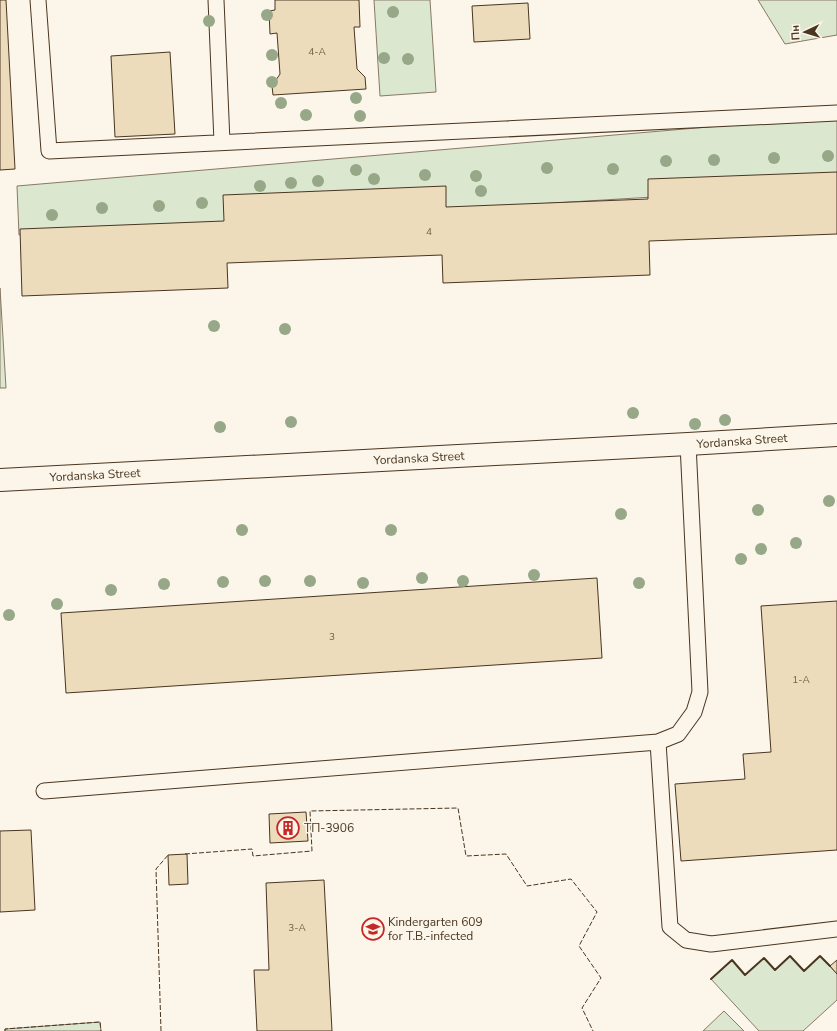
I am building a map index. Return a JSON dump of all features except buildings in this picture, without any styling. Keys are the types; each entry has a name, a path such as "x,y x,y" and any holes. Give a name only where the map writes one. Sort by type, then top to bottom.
{"main road":[{"name":"Yordanska Street","path":"0,480 837,435"}],"lane":[{"path":"38,0 49,151 837,113"},
{"path":"216,0 222,142"},
{"path":"44,791 658,742 678,734 694,712 700,692 688,444"},
{"path":"658,742 670,928 686,940 711,944 837,929"}],"green space":[{"path":"374,0 430,0 436,92 380,96"},
{"path":"758,0 837,0 837,35 785,44"},
{"path":"837,116 837,186 19,235 17,186"},
{"path":"0,288 6,388 0,388"},
{"path":"790,956 804,971 820,956 837,974 837,1000 803,1031 759,1031 711,979 732,960 745,975 764,958 775,970"},
{"path":"724,1011 744,1031 703,1031"},
{"path":"100,1022 101,1031 5,1031 5,1029"}],"fence":[{"path":"185,854 252,849 253,856 312,851 310,811 458,808 466,856 506,854 527,886 571,879 597,912 579,946 601,978 582,1008 593,1031"},
{"path":"161,1031 156,869 169,854"},
{"path":"5,1031 5,1029 100,1022 101,1031"}],"wall":[{"path":"711,979 732,960 745,975 764,958 775,970 790,956 804,971 820,956 830,966"}],"place":[{"name":"ТП-3906","path":"288,828"},
{"name":"Kindergarten 609 for T.B.-infected","path":"373,929"}]}
